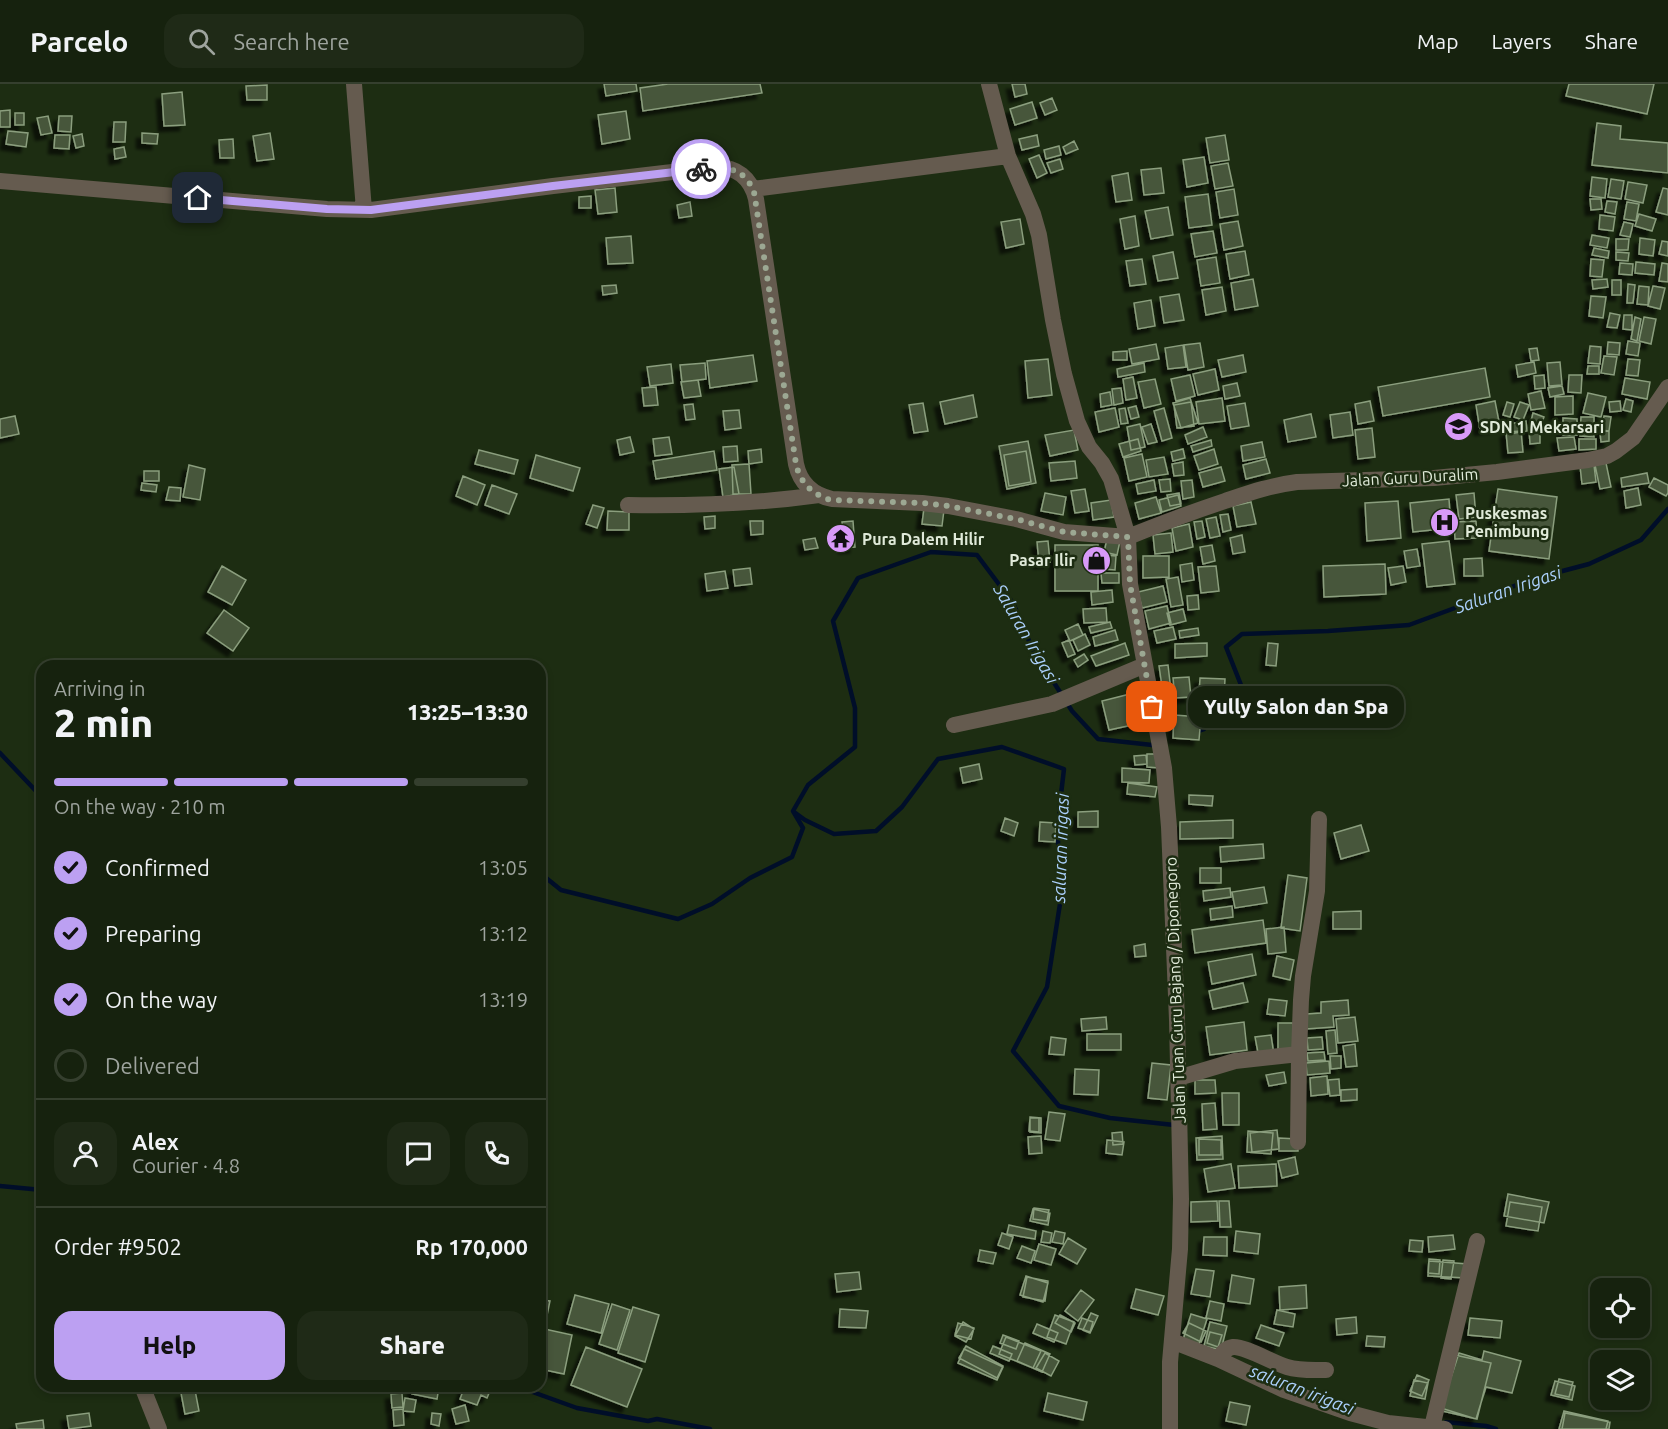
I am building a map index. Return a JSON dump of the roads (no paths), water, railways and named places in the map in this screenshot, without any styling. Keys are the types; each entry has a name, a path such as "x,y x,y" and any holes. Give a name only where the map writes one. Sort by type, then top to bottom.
{"street":[{"path":"354,84 364,210"},
{"name":"Jalan Tuan Guru Bajang / Diponegoro","path":"989,84 1008,156 1033,214 1039,235 1064,374 1077,421 1089,447 1111,479 1129,545 1130,584 1164,768 1169,827 1181,1199 1180,1249 1170,1370 1170,1429"},
{"path":"753,189 1008,156"},
{"path":"0,180 327,209 364,210 715,167 727,168 739,173 749,182 756,199 797,471 808,488 831,500 948,506 1129,545"},
{"name":"Jalan Guru Duralim","path":"1129,545 1174,518 1282,484 1401,480 1497,472 1607,456 1616,452 1633,438 1668,387"},
{"path":"628,505 714,505 819,495"},
{"path":"954,725 1052,704 1145,665"},
{"path":"1298,1142 1303,976 1317,891 1319,819"},
{"path":"1178,1078 1235,1061 1299,1054"},
{"path":"1172,1341 1218,1359 1284,1390 1350,1413 1388,1423 1438,1428 1477,1241"},
{"path":"1218,1359 1226,1350 1233,1347 1298,1370 1326,1370"},
{"path":"144,1392 159,1429"}],"waterway":[{"name":"Saluran Irigasi","path":"1195,732 1204,729 1215,710 1241,685 1226,647 1242,634 1409,625 1536,578 1589,564 1641,540 1668,509"},
{"name":"Saluran Irigasi","path":"546,878 561,890 678,919 712,904 750,878 792,857 803,828 793,811 808,785 855,747 855,708 833,621 858,578 931,552 977,555 1013,603 1032,648 1072,711 1098,739 1152,745 1156,743"},
{"name":"saluran irigasi","path":"794,812 834,834 876,831 902,807 938,759 1002,747 1064,769 1058,842 1062,891 1047,987 1013,1051 1059,1106 1110,1118 1174,1125"},
{"name":"Saluran Irigasi","path":"0,753 36,790"},
{"name":"Saluran Irigasi","path":"0,1186 36,1189"},
{"name":"Saluran Irigasi","path":"533,1392 577,1408 710,1429"},
{"name":"saluran irigasi","path":"1446,1422 1496,1429"}],"place":[{"name":"SDN 1 Mekarsari","path":"1459,427"},
{"name":"Puskesmas Penimbung","path":"1444,522"},
{"name":"Pura Dalem Hilir","path":"841,539"},
{"name":"Pasar Ilir","path":"1096,560"},
{"name":"Yully Salon dan Spa","path":"1152,707"}]}
